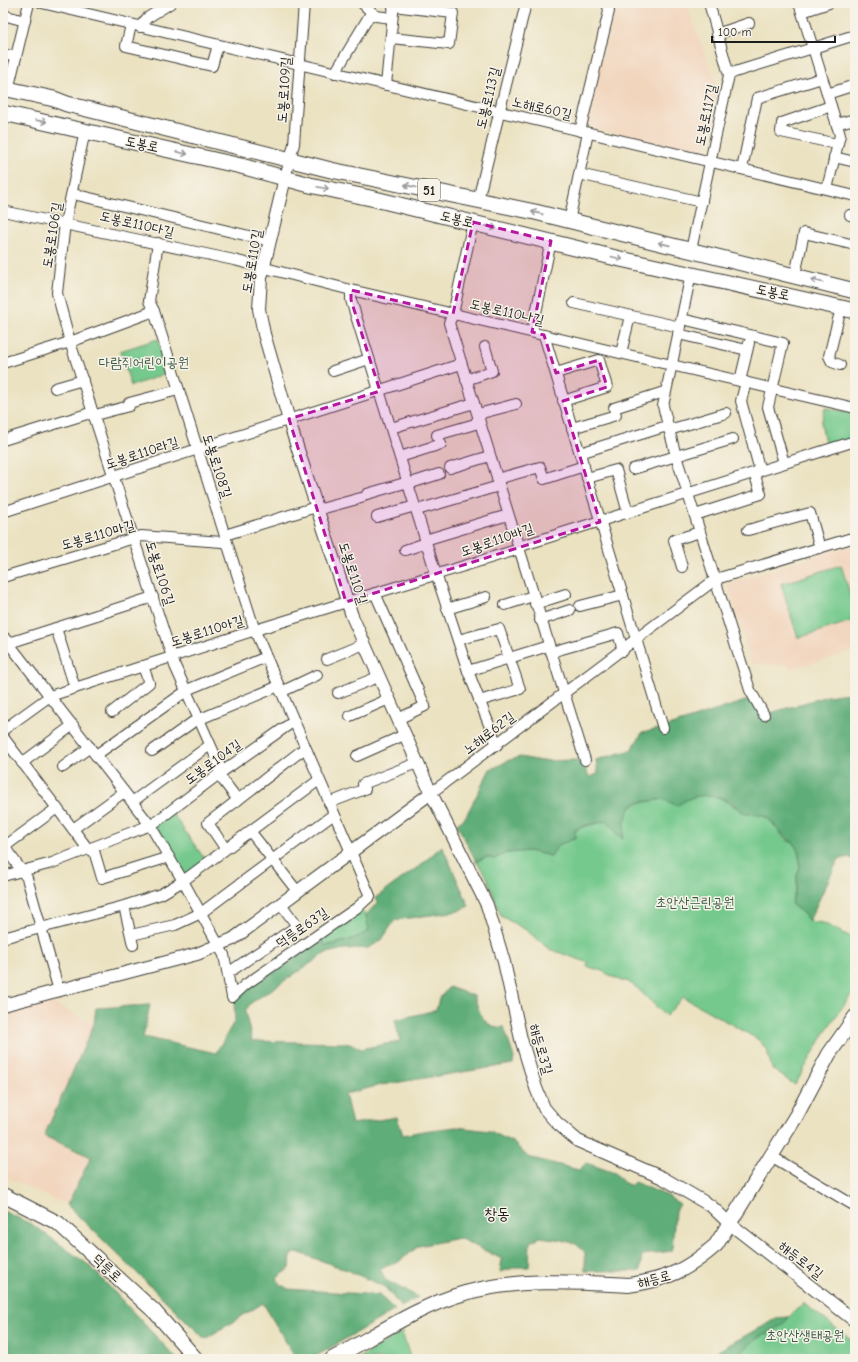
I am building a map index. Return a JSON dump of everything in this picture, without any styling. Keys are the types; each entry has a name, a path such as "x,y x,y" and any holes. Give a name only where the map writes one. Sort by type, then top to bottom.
{"main road":[{"name":"도봉로","path":"6,89 54,99 67,104 331,170 478,200 569,221 795,275 855,291"},
{"name":"도봉로","path":"3,113 228,163 550,241 848,309"},
{"name":"해등로","path":"332,1359 431,1306 465,1293 521,1283 542,1282 628,1285 672,1275 698,1260 716,1245 796,1116 830,1054 855,1018"},
{"name":"덕릉로","path":"3,1195 58,1223 156,1312 196,1359"}],"street":[{"path":"6,89 16,57 29,3"},
{"name":"노해로60길","path":"42,3 855,196"},
{"path":"172,3 135,26 126,46 212,66 218,45"},
{"name":"도봉로109길","path":"285,178 294,144 304,3"},
{"path":"362,3 371,13 376,16 392,18"},
{"name":"도봉로113길","path":"478,200 526,3"},
{"path":"569,221 579,174 584,132 609,11 607,3"},
{"name":"도봉로117길","path":"691,250 729,75 709,3"},
{"path":"827,189 840,135 800,8 829,3"},
{"path":"386,85 393,4 453,13 449,44 391,38"},
{"path":"335,73 371,13"},
{"path":"3,15 25,21"},
{"path":"717,34 749,23"},
{"path":"729,75 855,35"},
{"path":"3,54 16,57"},
{"path":"742,169 757,98 822,78"},
{"path":"827,94 855,85"},
{"path":"831,106 782,123 781,132 837,144"},
{"path":"836,124 855,119"},
{"name":"도봉로106길","path":"85,131 65,223 57,293 70,342 95,415 172,657 186,692 219,764 219,774"},
{"path":"834,158 855,162"},
{"path":"579,174 702,202"},
{"name":"도봉로110길","path":"285,178 263,269 260,295 261,321 289,419 346,602 404,735 432,793"},
{"path":"72,194 270,241"},
{"name":"도봉로110다길","path":"3,211 65,223 263,269"},
{"path":"473,222 453,314 449,323 540,620 585,760"},
{"name":"도봉로","path":"795,275 804,233 855,245"},
{"path":"532,332 550,241"},
{"name":"도봉로108길","path":"158,244 149,301 154,311 255,631 350,853"},
{"name":"도봉로110나길","path":"263,269 855,408"},
{"path":"691,274 662,406 676,456 750,690 764,715"},
{"path":"351,290 351,300 447,609 468,671 496,745"},
{"path":"574,303 680,327 751,335 783,343 768,407 784,463"},
{"name":"도봉로","path":"840,365 832,362 829,356 848,309"},
{"path":"3,362 70,342 154,311"},
{"path":"622,353 630,316"},
{"path":"680,327 747,350"},
{"path":"544,335 663,728"},
{"path":"695,515 760,494 757,472 741,401 747,350 751,335"},
{"path":"466,380 492,371 485,347"},
{"path":"333,371 369,359"},
{"path":"556,373 599,360 607,387 563,400"},
{"path":"289,419 462,364"},
{"path":"55,388 83,380"},
{"path":"3,440 87,414 95,415 129,406 128,403 178,390"},
{"path":"572,428 616,415 614,408 664,392"},
{"path":"391,428 474,403"},
{"path":"400,457 441,444 438,435 475,424 482,413 516,404"},
{"path":"580,453 726,412"},
{"name":"도봉로110라길","path":"3,512 289,419"},
{"path":"633,469 733,439"},
{"name":"도봉로110바길","path":"346,602 855,440"},
{"path":"450,468 490,456"},
{"path":"377,517 416,508 498,483 540,467 544,479 584,466"},
{"path":"587,478 616,470 628,513"},
{"name":"도봉로110마길","path":"3,577 134,537 141,536 222,542 228,534 439,474"},
{"path":"748,530 810,512 820,548"},
{"path":"405,550 508,516"},
{"path":"682,567 674,540 700,532"},
{"name":"노해로62길","path":"432,793 623,651 716,579 855,536"},
{"path":"374,593 425,706 398,719"},
{"path":"505,605 566,594"},
{"path":"580,606 623,595"},
{"path":"153,597 56,628 6,639 150,825 201,913 217,945"},
{"path":"447,609 486,597"},
{"name":"도봉로110아길","path":"3,730 50,696 346,602"},
{"path":"540,620 570,610"},
{"path":"56,628 75,688"},
{"path":"458,640 499,629 520,689 479,701"},
{"path":"468,671 509,658 618,633 623,651"},
{"path":"327,659 364,644"},
{"path":"63,767 93,751 186,692 266,657"},
{"path":"112,712 149,683 143,666"},
{"path":"152,751 198,719 317,675"},
{"path":"338,693 378,676"},
{"path":"350,716 389,699"},
{"name":"도봉로104길","path":"3,876 52,863 150,825 294,721"},
{"path":"22,763 72,725"},
{"path":"357,756 404,735"},
{"path":"3,738 88,849 94,851 102,878 169,857"},
{"name":"도봉로104길","path":"132,802 210,745"},
{"path":"226,848 208,823 305,748"},
{"path":"329,803 365,789 363,784 417,763"},
{"path":"219,774 238,800"},
{"path":"3,938 42,929 161,894 183,881 319,780"},
{"path":"73,829 124,792"},
{"path":"3,1005 197,954 233,940 297,891 432,793"},
{"name":"해등로3길","path":"432,793 487,905 504,962 521,1039 536,1088 548,1114 578,1141 663,1178 711,1206 729,1223"},
{"path":"57,808 4,846 28,878 59,991"},
{"path":"124,906 132,940 175,925 201,913 334,814"},
{"path":"250,831 297,891"},
{"name":"덕릉로63길","path":"217,945 224,955 232,996 245,985 358,907 370,896 350,853"},
{"name":"덕릉로63길","path":"228,973 297,926 281,904"},
{"path":"772,1156 855,1206"},
{"name":"해등로4길","path":"729,1223 855,1321"}],"highlighted area":[{"path":"473,222 551,241 532,332 544,335 556,373 599,360 607,387 563,401 600,522 346,602 289,419 380,391 351,300 351,290 453,314"}],"shaded area":[{"path":"612,3 686,3 718,89 704,153 585,127 614,11"},
{"path":"855,543 855,651 791,669 787,665 752,664 727,584"},
{"path":"52,1003 94,1024 44,1136 91,1157 67,1205 3,1176 3,1038 9,1030 3,1015"}],"green space":[{"name":"다람쥐어린이공원","path":"158,339 168,373 131,386 120,351"},
{"path":"825,408 855,414 855,437 826,447 821,424"},
{"path":"841,565 855,609 855,620 798,638 781,584"},
{"path":"855,692 855,860 848,857 838,860 809,921 803,913 791,904 797,886 797,875 800,867 799,853 794,843 781,833 767,818 747,814 732,803 718,797 697,796 690,798 677,806 664,799 637,803 630,808 625,820 623,839 605,821 577,829 574,831 577,838 558,845 551,856 529,851 506,853 494,859 487,857 476,861 457,824 465,818 490,769 509,760 520,757 541,761 578,760 584,766 589,777 598,774 596,760 631,750 642,733 663,728 751,699 764,715 827,696"},
{"name":"초안산근린공원","path":"700,795 721,798 747,814 759,814 769,819 786,840 794,843 799,853 800,867 797,875 797,886 791,904 803,913 809,921 823,923 855,939 855,989 827,1029 795,1085 772,1069 767,1050 759,1040 683,997 666,1016 636,987 627,981 621,981 602,971 586,966 589,963 549,949 526,930 501,916 487,877 476,861 487,857 494,859 506,853 529,851 551,856 558,845 564,842 579,828 605,821 611,823 618,835 630,808 637,803 664,799 677,805 684,800"},
{"path":"172,813 206,861 186,876 154,827"},
{"path":"442,846 469,906 459,911 395,920 381,941 368,948 345,949 326,953 251,1003 245,1011 252,1041 344,1043 354,1045 361,1049 400,1041 395,1020 436,1010 439,999 449,987 474,996 483,1019 491,1025 504,1027 514,1058 513,1064 381,1085 345,1094 352,1124 397,1117 403,1135 456,1127 490,1131 514,1143 528,1157 579,1170 586,1163 615,1173 623,1182 631,1186 634,1182 668,1196 680,1205 675,1211 672,1251 642,1255 640,1271 585,1271 585,1252 576,1244 562,1240 540,1237 530,1242 529,1267 517,1267 500,1272 502,1259 459,1238 419,1246 397,1263 380,1268 385,1280 418,1297 401,1307 385,1287 347,1270 297,1252 291,1255 290,1268 277,1278 279,1283 288,1289 379,1295 395,1310 311,1359 296,1359 263,1303 205,1339 67,1205 91,1157 44,1136 94,1024 96,1008 150,1005 143,1037 216,1053 235,1020 234,1000 247,988 288,963 297,953 322,938 325,946 337,944 369,931 366,915 378,902 375,898 422,864"},
{"path":"358,907 366,915 369,931 355,939 325,946 321,934"},
{"path":"3,1211 33,1225 90,1266 177,1359 3,1359"},
{"name":"초안산생태공원","path":"803,1303 849,1338 855,1348 855,1359 704,1359 777,1318 789,1317"},
{"path":"789,1317 779,1327 750,1344 736,1359 704,1359 777,1318"},
{"path":"402,1332 410,1357 413,1359 358,1359"}],"district":[{"name":"창동","path":"497,1214"}]}
